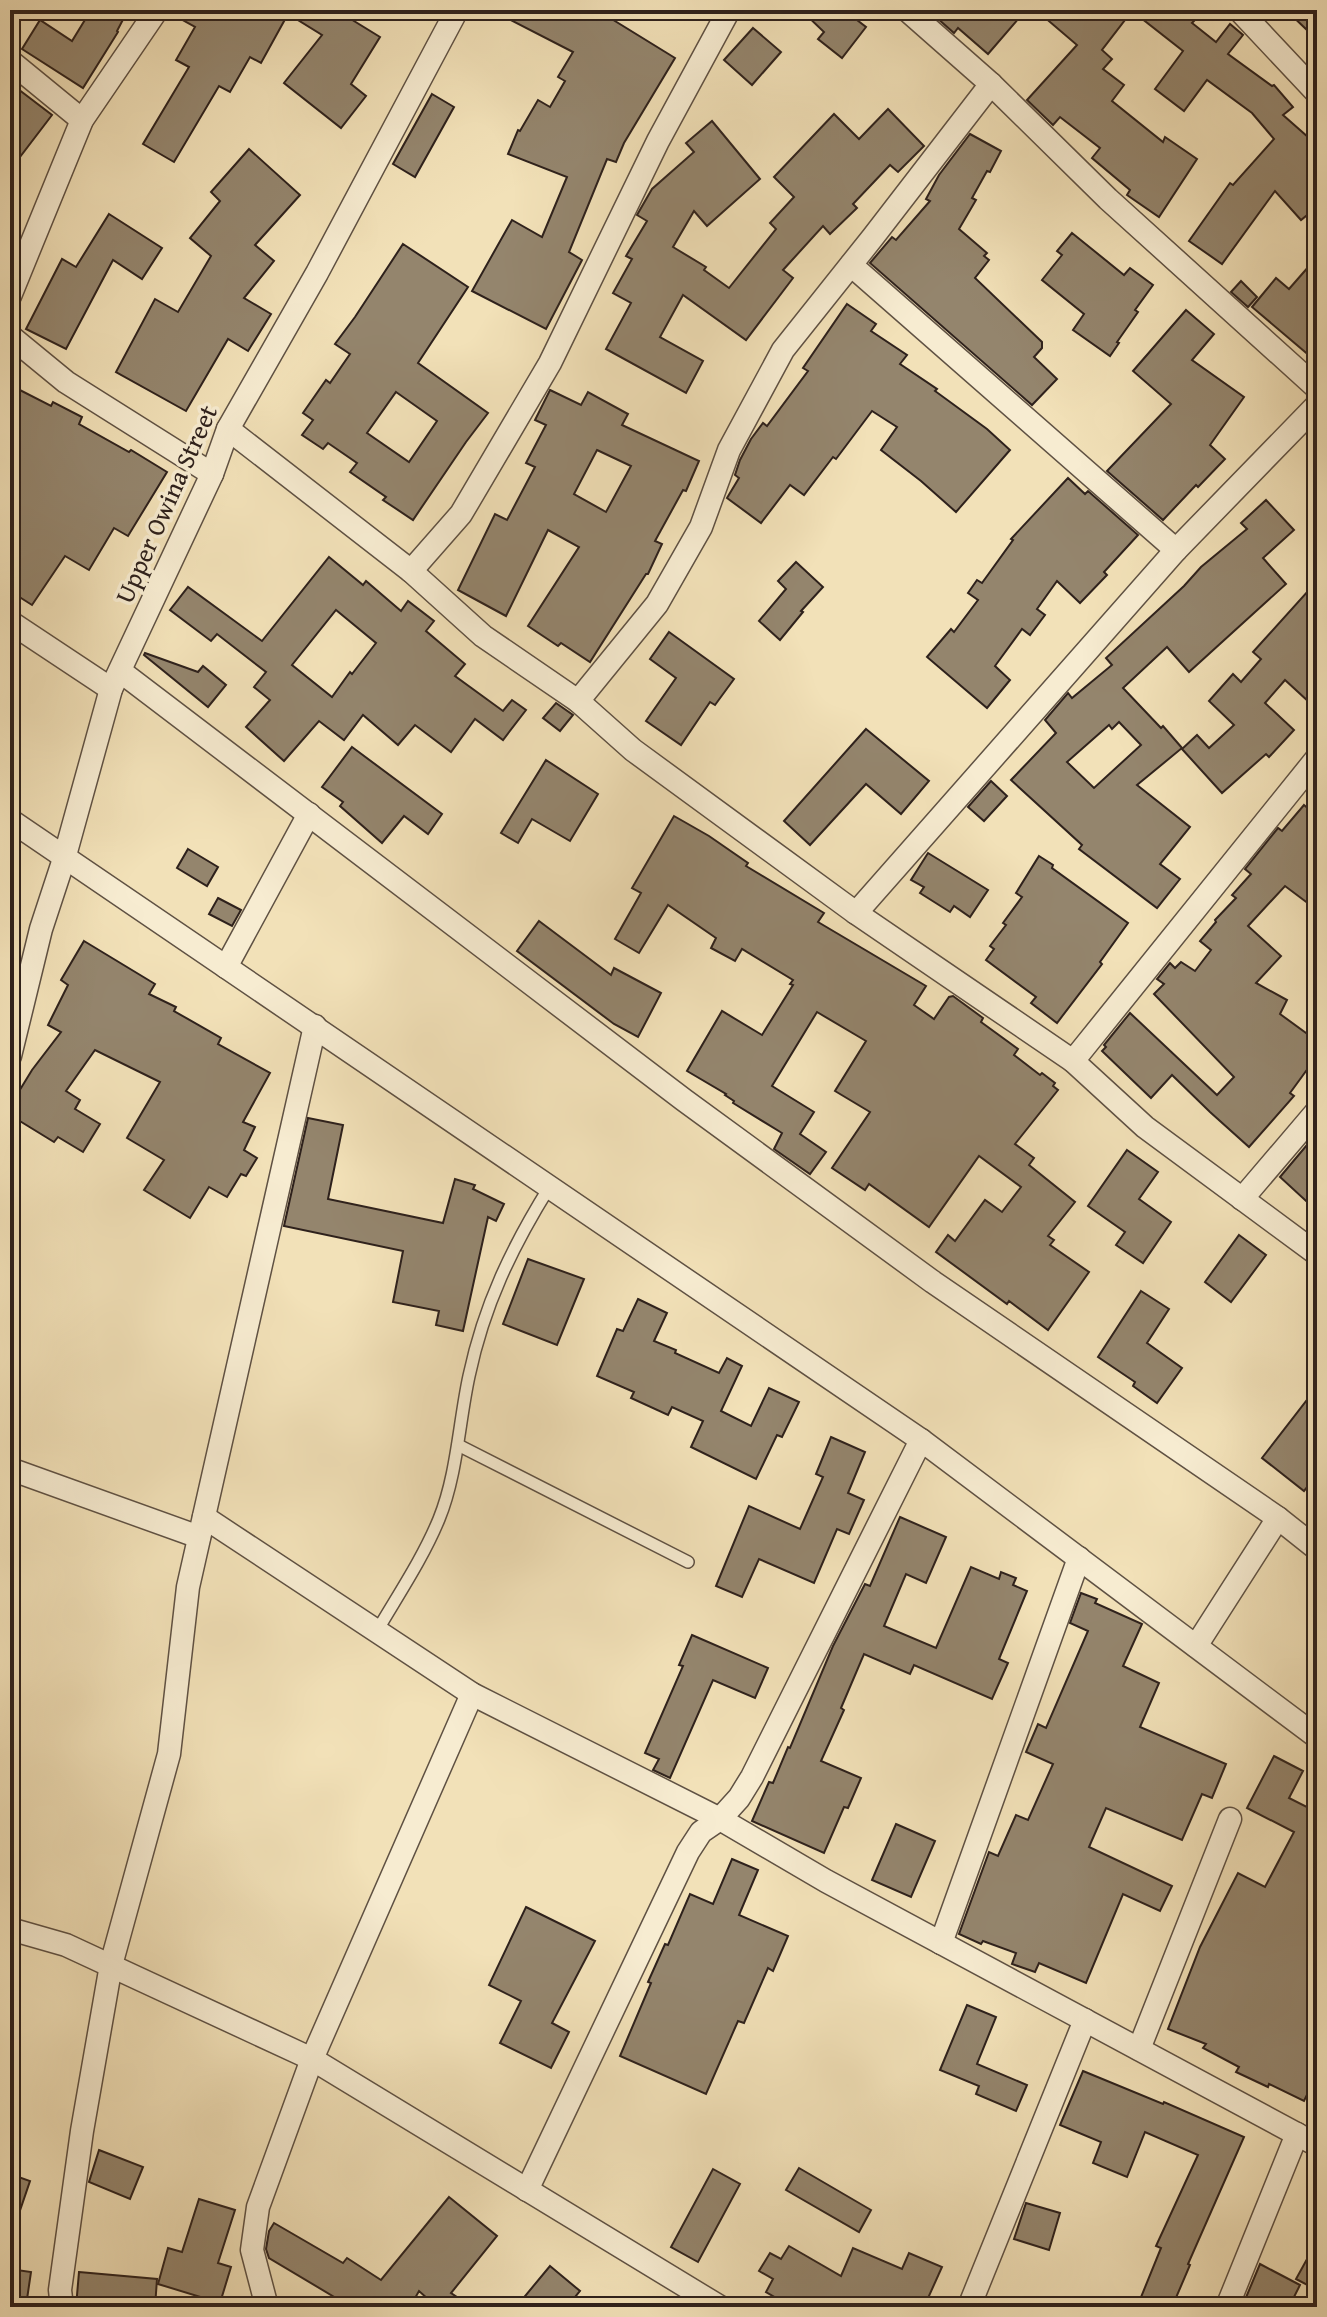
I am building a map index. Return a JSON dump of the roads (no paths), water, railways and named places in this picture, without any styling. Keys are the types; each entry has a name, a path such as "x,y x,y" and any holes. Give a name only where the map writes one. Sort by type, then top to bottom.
{"street":[{"path":"10,296 82,120 157,10"},
{"name":"Upper Owina Street","path":"10,1056 41,929 116,680 212,474 228,429 317,273 457,10"},
{"path":"411,571 461,514 550,363 658,141 729,10"},
{"path":"907,10 991,84 1108,199 1317,388"},
{"path":"1239,10 1317,93"},
{"path":"10,61 82,120"},
{"path":"578,701 657,604 701,527 729,450 783,350 991,84"},
{"path":"851,265 1176,550"},
{"path":"10,336 66,382 212,474"},
{"path":"856,913 1176,550 1317,405"},
{"path":"228,429 411,571 483,636 578,701 633,750 856,913 1073,1061 1145,1127 1317,1254"},
{"path":"10,622 116,680 309,814 647,1073 895,1255 1278,1518 1317,1549"},
{"path":"1073,1061 1317,758"},
{"path":"226,967 309,814"},
{"path":"10,820 921,1440 1317,1737"},
{"path":"62,2307 60,2290 82,2131 111,1965 169,1754 188,1587 315,1026"},
{"path":"1242,1199 1317,1111"},
{"path":"527,2190 688,1852 701,1832 720,1819 739,1798 752,1777 921,1440"},
{"path":"10,1469 202,1527 377,1631 472,1694 720,1819 826,1881 1307,2140 1227,2307"},
{"path":"1196,1646 1278,1518"},
{"path":"941,1943 1079,1558"},
{"path":"267,2307 252,2250 258,2207 312,2059 472,1694"},
{"path":"1139,2049 1230,1819"},
{"path":"10,1929 66,1945 312,2059 720,2307"},
{"path":"969,2307 1085,2020"}],"lane":[{"path":"377,1631 417,1563 439,1517 458,1445 468,1378 483,1324 520,1234 550,1186"},
{"path":"458,1445 688,1562"}]}
